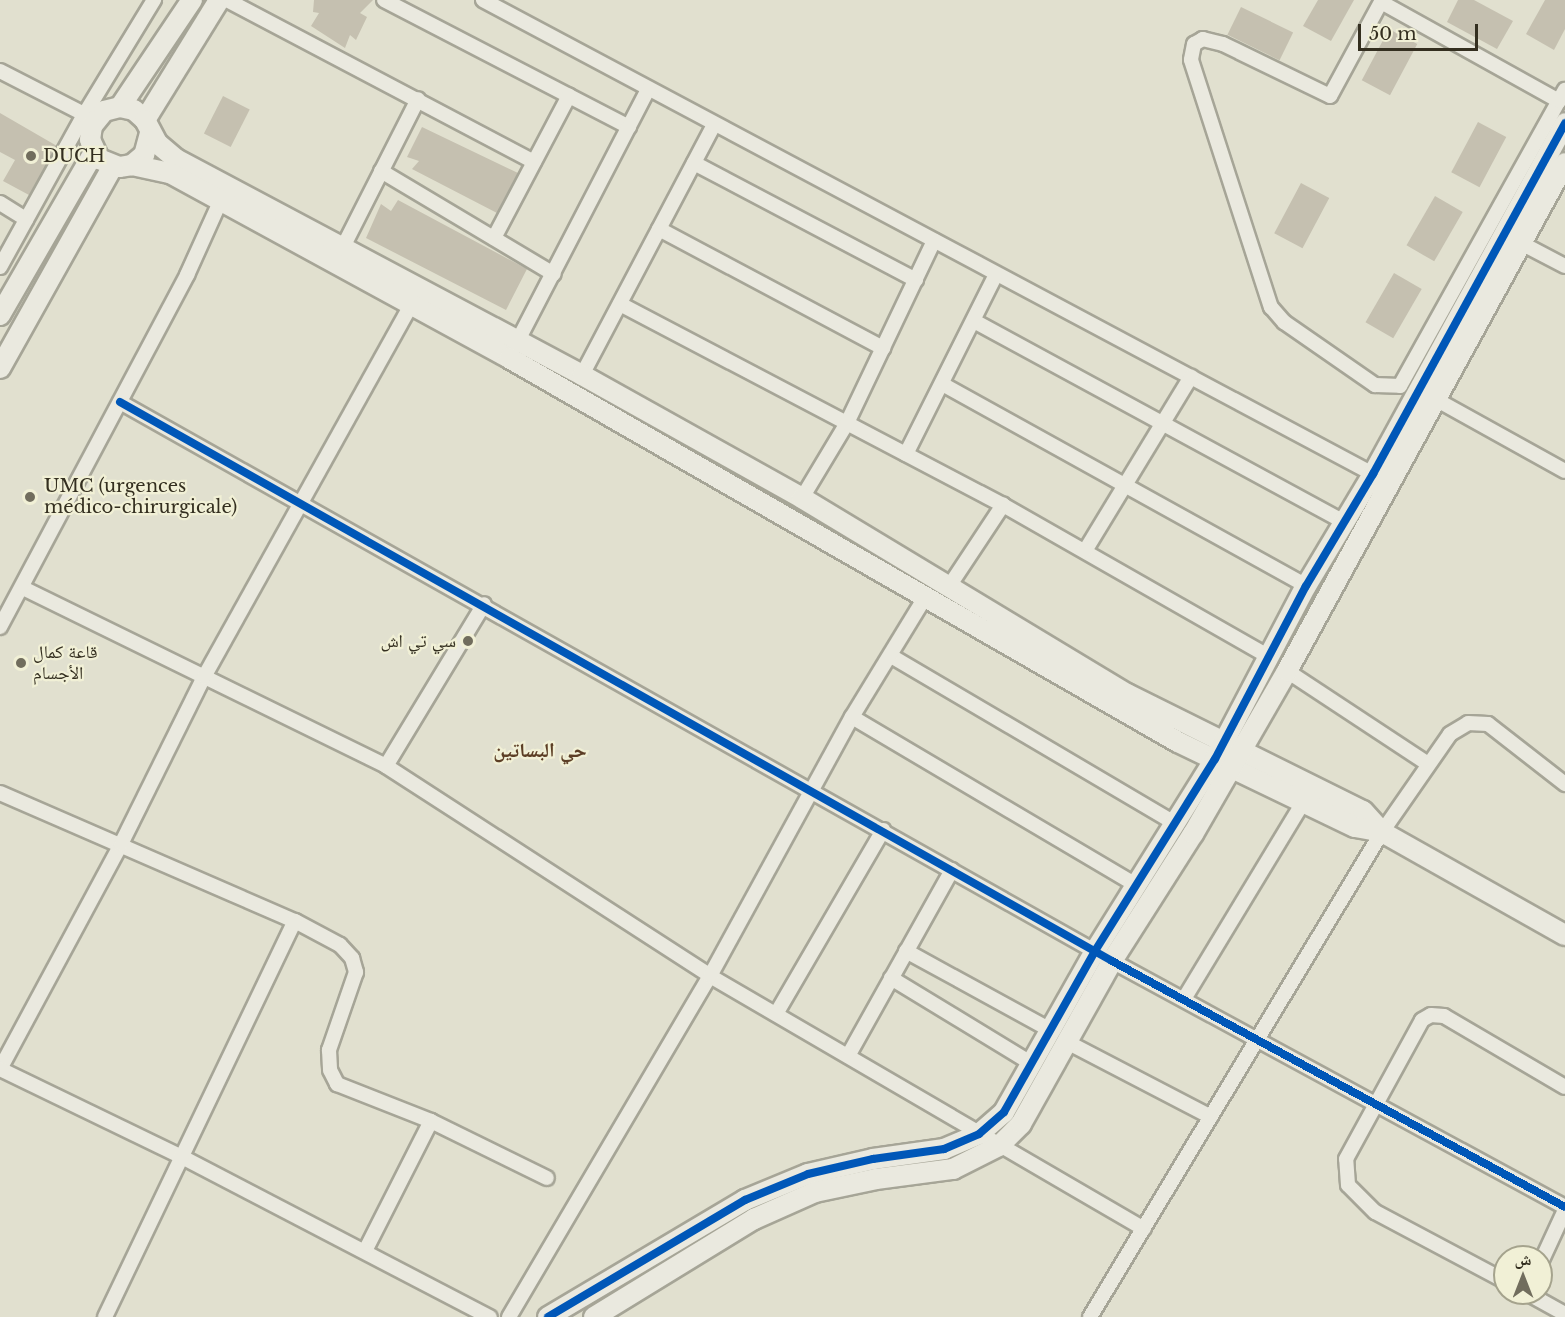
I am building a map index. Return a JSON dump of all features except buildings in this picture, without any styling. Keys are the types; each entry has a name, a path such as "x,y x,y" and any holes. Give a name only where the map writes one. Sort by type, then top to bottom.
{"main road":[{"path":"120,107 192,0"},
{"path":"0,368 122,165 144,155 148,127 219,0"},
{"path":"0,315 94,152 90,134 90,117 120,107 134,110 176,159 342,249 514,349 924,599 1178,742 1228,755 1364,811 1382,832"},
{"path":"594,1317 754,1219 815,1192 876,1179 953,1168 999,1146 1021,1124 1228,755 1270,657 1306,586 1372,474 1565,123"},
{"path":"94,152 122,165 170,173 411,305 582,375 802,498 1304,801 1355,827 1382,832 1565,935"},
{"path":"548,1317 745,1200 808,1174 873,1159 944,1149 979,1134 1004,1112 1095,951 1176,824 1287,671 1437,400 1520,242 1565,164"}],"street":[{"path":"227,0 534,162"},
{"path":"384,0 629,127"},
{"path":"483,0 1372,474"},
{"path":"0,267 26,219 90,117 150,1"},
{"path":"1381,1 1562,95 1400,386 1375,385 1284,322 1271,307 1191,60 1194,44 1203,39 1223,44 1330,96 1381,1"},
{"path":"0,71 90,117"},
{"path":"514,349 648,89"},
{"path":"494,238 569,96"},
{"path":"342,249 418,99"},
{"path":"582,375 714,125"},
{"path":"694,164 916,280"},
{"path":"381,171 554,274"},
{"path":"0,627 23,588 187,275 220,202"},
{"path":"0,203 26,219"},
{"path":"659,229 883,348"},
{"path":"802,498 847,423 934,242"},
{"path":"1520,242 1565,266"},
{"path":"906,454 944,385 996,274"},
{"path":"620,303 1003,505 1270,657"},
{"path":"411,305 204,677 121,844 0,1069 182,1156 490,1317"},
{"path":"974,321 1344,522"},
{"path":"1085,551 1122,484 1191,377"},
{"path":"944,385 1306,586"},
{"path":"1437,400 1565,471"},
{"path":"120,402 484,604 1112,961 1565,1209 1549,1245"},
{"path":"948,588 1003,505"},
{"path":"23,588 386,766 710,976 1144,1229"},
{"path":"509,1317 710,976 852,717 924,599"},
{"path":"386,766 484,604"},
{"path":"891,656 1176,824"},
{"path":"1287,671 1428,764"},
{"path":"852,717 1138,886"},
{"path":"1090,1317 1382,832 1428,764 1458,727 1478,722 1497,730 1565,784"},
{"path":"0,793 295,921 339,945 352,958 356,972 329,1050 330,1070 337,1084 431,1121 547,1178"},
{"path":"1184,999 1304,801"},
{"path":"776,1014 882,830"},
{"path":"848,1056 952,870"},
{"path":"105,1317 295,921"},
{"path":"906,951 1050,1030"},
{"path":"891,978 1032,1063"},
{"path":"1493,1275 1375,1212 1355,1196 1344,1176 1346,1159 1422,1020 1431,1015 1444,1016 1565,1087"},
{"path":"1067,1042 1211,1117"},
{"path":"365,1251 431,1121"},
{"path":"1549,1305 1565,1314"}],"cycle path":[{"path":"548,1317 745,1200 808,1174 873,1159 944,1149 979,1134 1004,1112 1095,951 1215,759 1306,586 1373,474 1565,123"},
{"path":"120,402 1112,961 1565,1207"}],"place":[{"name":"DUCH","path":"31,156"},
{"name":"UMC (urgences médico-chirurgicale)","path":"30,497"},
{"name":"سي تي اش","path":"468,641"},
{"name":"قاعة كمال الأجسام","path":"21,663"}],"district":[{"name":"حي البساتين","path":"540,750"}]}
